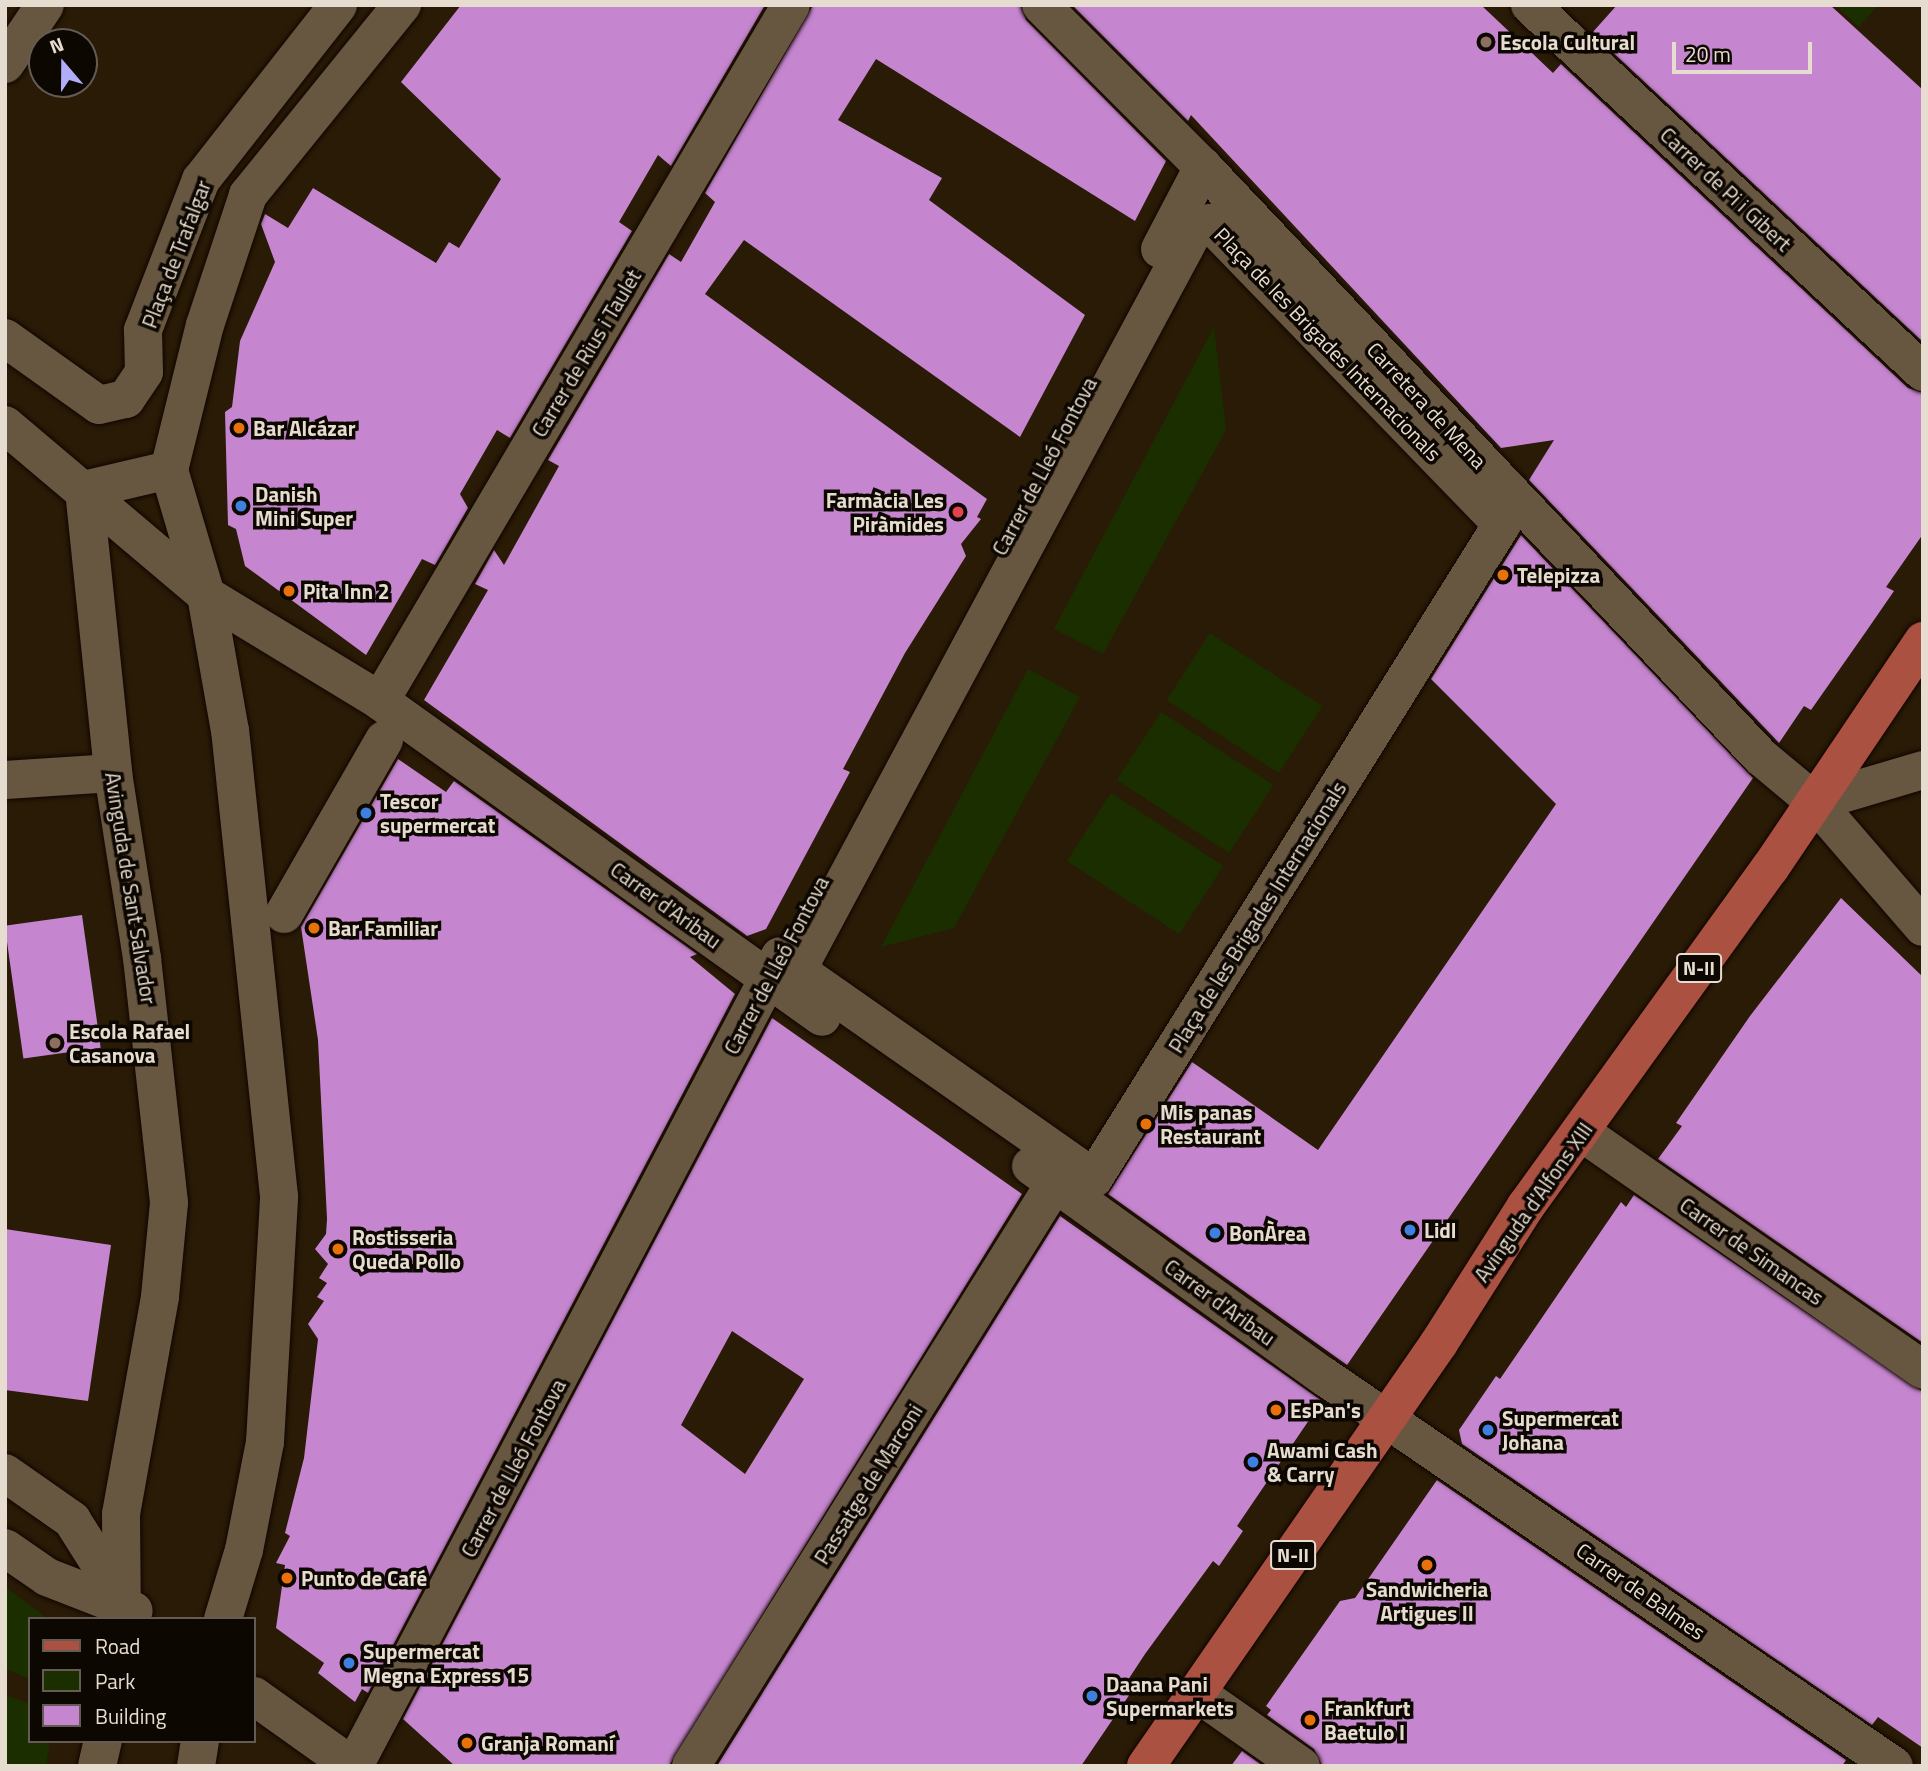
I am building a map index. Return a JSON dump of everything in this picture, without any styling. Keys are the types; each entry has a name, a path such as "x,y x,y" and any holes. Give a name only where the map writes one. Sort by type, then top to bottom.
{"main road":[{"name":"Avinguda d'Alfons XIII","path":"1146,1766 1581,1132 1815,802 1923,641"}],"street":[{"path":"5,64 45,5"},
{"name":"Plaça de Trafalgar","path":"5,338 99,405 125,399 144,372 144,330 201,180 338,5"},
{"path":"224,1617 244,1550 265,1442 279,1196 230,731 206,595 169,470 205,325 248,195 402,5"},
{"name":"Carrer de Rius i Taulet","path":"380,701 791,5"},
{"name":"Carretera de Mena","path":"1041,5 1203,167 1761,757 1815,802 1923,927"},
{"name":"Carrer de Pi i Gibert","path":"1530,5 1923,372"},
{"name":"Carrer de Lleó Fontova","path":"353,1766 768,978 1203,167"},
{"name":"Plaça de les Brigades Internacionals","path":"1210,223 1502,524 1098,1172 1094,1178 817,985 801,962 1190,237 1195,228 1210,223"},
{"path":"5,425 206,595"},
{"path":"84,490 169,470"},
{"name":"Avinguda de Sant Salvador","path":"84,490 113,773 146,985 169,1203 160,1297 121,1514 131,1614"},
{"name":"Carrer d'Aribau","path":"206,595 273,632 380,701 768,978 1050,1192 1388,1417"},
{"path":"284,914 383,740"},
{"path":"1815,802 1923,770"},
{"path":"5,780 113,773"},
{"name":"Carrer de Simancas","path":"1581,1132 1923,1370"},
{"name":"Passatge de Marconi","path":"691,1766 1050,1192"},
{"name":"Carrer de Balmes","path":"1388,1417 1894,1766"},
{"path":"5,1473 72,1520 131,1614"},
{"path":"5,1548 55,1581 131,1614"},
{"path":"1197,1693 1301,1766"},
{"path":"256,1697 353,1766"},
{"path":"97,1766 103,1743"},
{"path":"196,1766 200,1743"}],"green space":[{"path":"1835,5 1878,5 1859,27"},
{"path":"1214,327 1226,430 1103,654 1054,629"},
{"path":"1210,633 1322,706 1279,773 1166,700"},
{"path":"1028,669 1080,697 954,928 881,947"},
{"path":"1161,712 1273,785 1229,853 1117,780"},
{"path":"1111,793 1223,866 1179,934 1067,861"},
{"path":"5,1587 45,1617 28,1617 28,1678 5,1669"},
{"path":"5,1695 28,1702 28,1743 50,1743 46,1766 5,1766"}],"building":[{"path":"461,5 765,5 671,166 658,155 619,222 632,231 510,438 497,430 460,494 468,508 435,565 422,559 366,655 245,566 236,529 228,525 225,412 232,407 240,341 275,262 261,224 265,214 288,228 313,188 436,263 449,242 459,248 501,179 401,82"},
{"path":"813,5 1020,5 1026,20 1166,161 1135,221 876,59 838,120 942,178 929,200 1085,315 1020,437 744,240 705,294 987,499 977,517 981,519 961,544 966,556 905,653 843,769 850,772 766,929 747,936 424,700 488,590 475,584 494,550 504,565 559,466 548,460 669,254 681,262 715,202 705,193"},
{"path":"1072,5 1481,5 1553,73 1561,64 1908,388 1923,393 1923,534 1886,587 1894,591 1811,710 1804,706 1779,743 1529,480 1554,440 1501,448 1191,115 1188,121"},
{"path":"1617,5 1830,5 1923,90 1923,342 1592,33"},
{"path":"1521,535 1753,778 1347,1365 1108,1194 1192,1062 1318,1150 1556,804 1431,679"},
{"path":"398,759 446,792 454,781 697,954 690,957 735,994 368,1693 362,1689 355,1702 318,1673 324,1663 276,1628 285,1565 276,1563 290,1536 285,1533 304,1458 318,1339 308,1324 324,1301 317,1297 327,1283 319,1278 328,1264 315,1249 326,1234 327,1219 318,1040 301,927"},
{"path":"1841,898 1923,977 1923,1343 1658,1159 1682,1126 1676,1123 1750,1016"},
{"path":"82,915 101,1048 23,1059 5,926"},
{"path":"772,1018 1022,1194 669,1766 455,1766 403,1719","holes":["732,1331 804,1379 745,1474 681,1425"]},
{"path":"1634,1195 1923,1392 1923,1748 1878,1717 1872,1725 1462,1444 1459,1430 1496,1376 1500,1379 1621,1202 1626,1207"},
{"path":"1060,1216 1322,1401 1237,1526 1243,1531 1219,1566 1213,1561 1145,1654 1124,1686 1132,1691 1081,1766 717,1766"},
{"path":"5,1229 111,1245 88,1401 5,1390"},
{"path":"1437,1480 1846,1760 1842,1766 1322,1766 1314,1749 1267,1715 1271,1710 1266,1706 1340,1601 1355,1598"},
{"path":"1242,1751 1263,1766 1231,1766"}],"place":[{"name":"Escola Cultural","path":"1486,42"},
{"name":"Bar Alcázar","path":"239,428"},
{"name":"Danish Mini Super","path":"241,506"},
{"name":"Farmàcia Les Piràmides","path":"958,512"},
{"name":"Telepizza","path":"1503,575"},
{"name":"Pita Inn 2","path":"289,591"},
{"name":"Tescor supermercat","path":"366,813"},
{"name":"Bar Familiar","path":"314,928"},
{"name":"Escola Rafael Casanova","path":"55,1043"},
{"name":"Mis panas Restaurant","path":"1146,1124"},
{"name":"Lidl","path":"1410,1230"},
{"name":"BonÀrea","path":"1215,1233"},
{"name":"Rostisseria Queda Pollo","path":"338,1249"},
{"name":"EsPan's","path":"1276,1410"},
{"name":"Supermercat Johana","path":"1488,1430"},
{"name":"Awami Cash & Carry","path":"1253,1462"},
{"name":"Sandwicheria Artigues II","path":"1427,1565"},
{"name":"Punto de Café","path":"287,1578"},
{"name":"Supermercat Megna Express 15","path":"349,1663"},
{"name":"Daana Pani Supermarkets","path":"1092,1696"},
{"name":"Frankfurt Baetulo I","path":"1310,1720"},
{"name":"Granja Romaní","path":"467,1743"}]}
